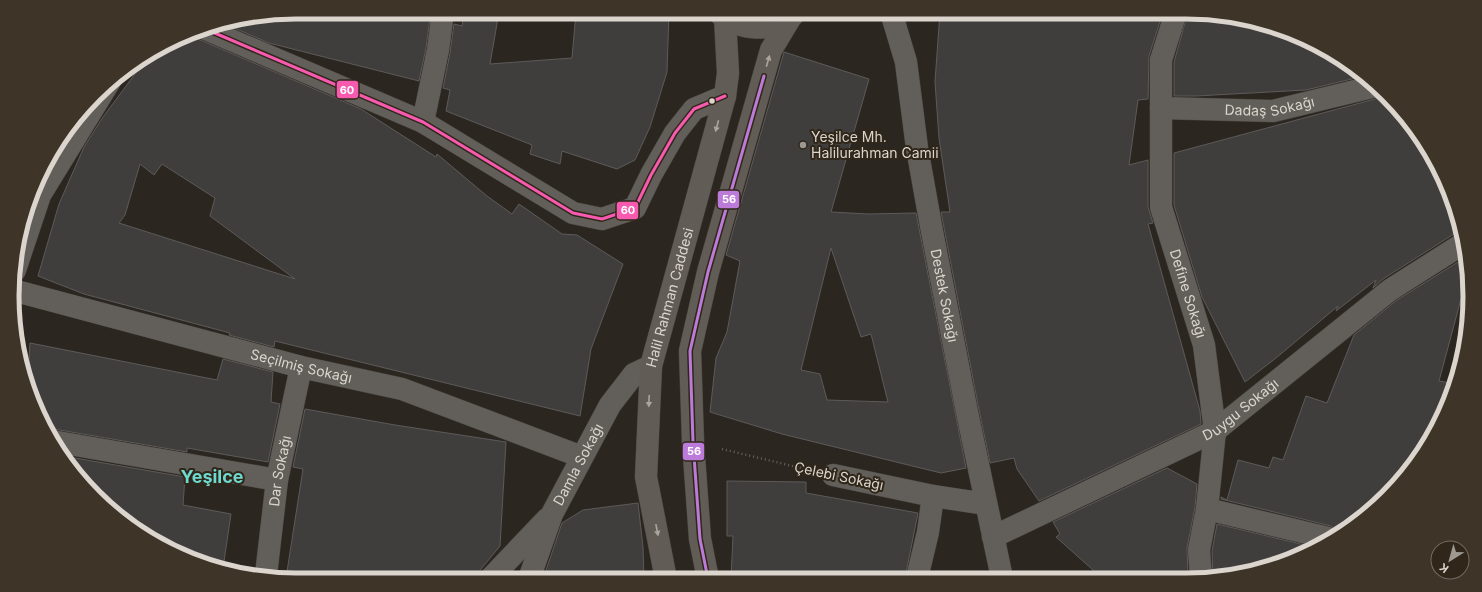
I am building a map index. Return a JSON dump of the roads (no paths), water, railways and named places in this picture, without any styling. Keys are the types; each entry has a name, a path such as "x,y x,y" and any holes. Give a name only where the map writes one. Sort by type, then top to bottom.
{"street":[{"path":"423,122 438,50 442,19"},
{"name":"Halil Rahman Caddesi","path":"665,573 646,478 651,366 725,96 728,73 721,19"},
{"path":"729,19 742,26 760,28 777,24 786,19"},
{"path":"707,573 700,539 693,442 690,351 708,272 771,50 791,19"},
{"name":"Destek Sokağı","path":"892,19 906,62 917,148 931,226 1001,573"},
{"name":"Define Sokağı","path":"1174,19 1162,60 1161,207 1204,345 1215,431 1207,509 1199,550 1201,572"},
{"path":"212,32 423,122 574,213 602,219 635,208 651,175 675,132 694,109 725,96"},
{"name":"Dadaş Sokağı","path":"1161,108 1273,111 1369,88"},
{"path":"24,244 40,195 95,105"},
{"name":"Duygu Sokağı","path":"993,537 1215,431 1390,290 1459,246"},
{"name":"Seçilmiş Sokağı","path":"19,292 301,367 402,389 582,458"},
{"name":"Damla Sokağı","path":"531,573 552,514 610,405 634,374 651,366"},
{"name":"Dar Sokağı","path":"266,571 276,480 301,367"},
{"path":"61,443 276,480"},
{"name":"Çelebi Sokağı","path":"833,475 934,496 986,504"},
{"path":"918,573 928,532 934,496"},
{"path":"1207,509 1323,537"},
{"path":"497,573 552,514"}],"place":[{"name":"Yeşilce Mh. Halilurahman Camii","path":"803,145"}],"district":[{"name":"Yeşilce","path":"212,477"}]}
